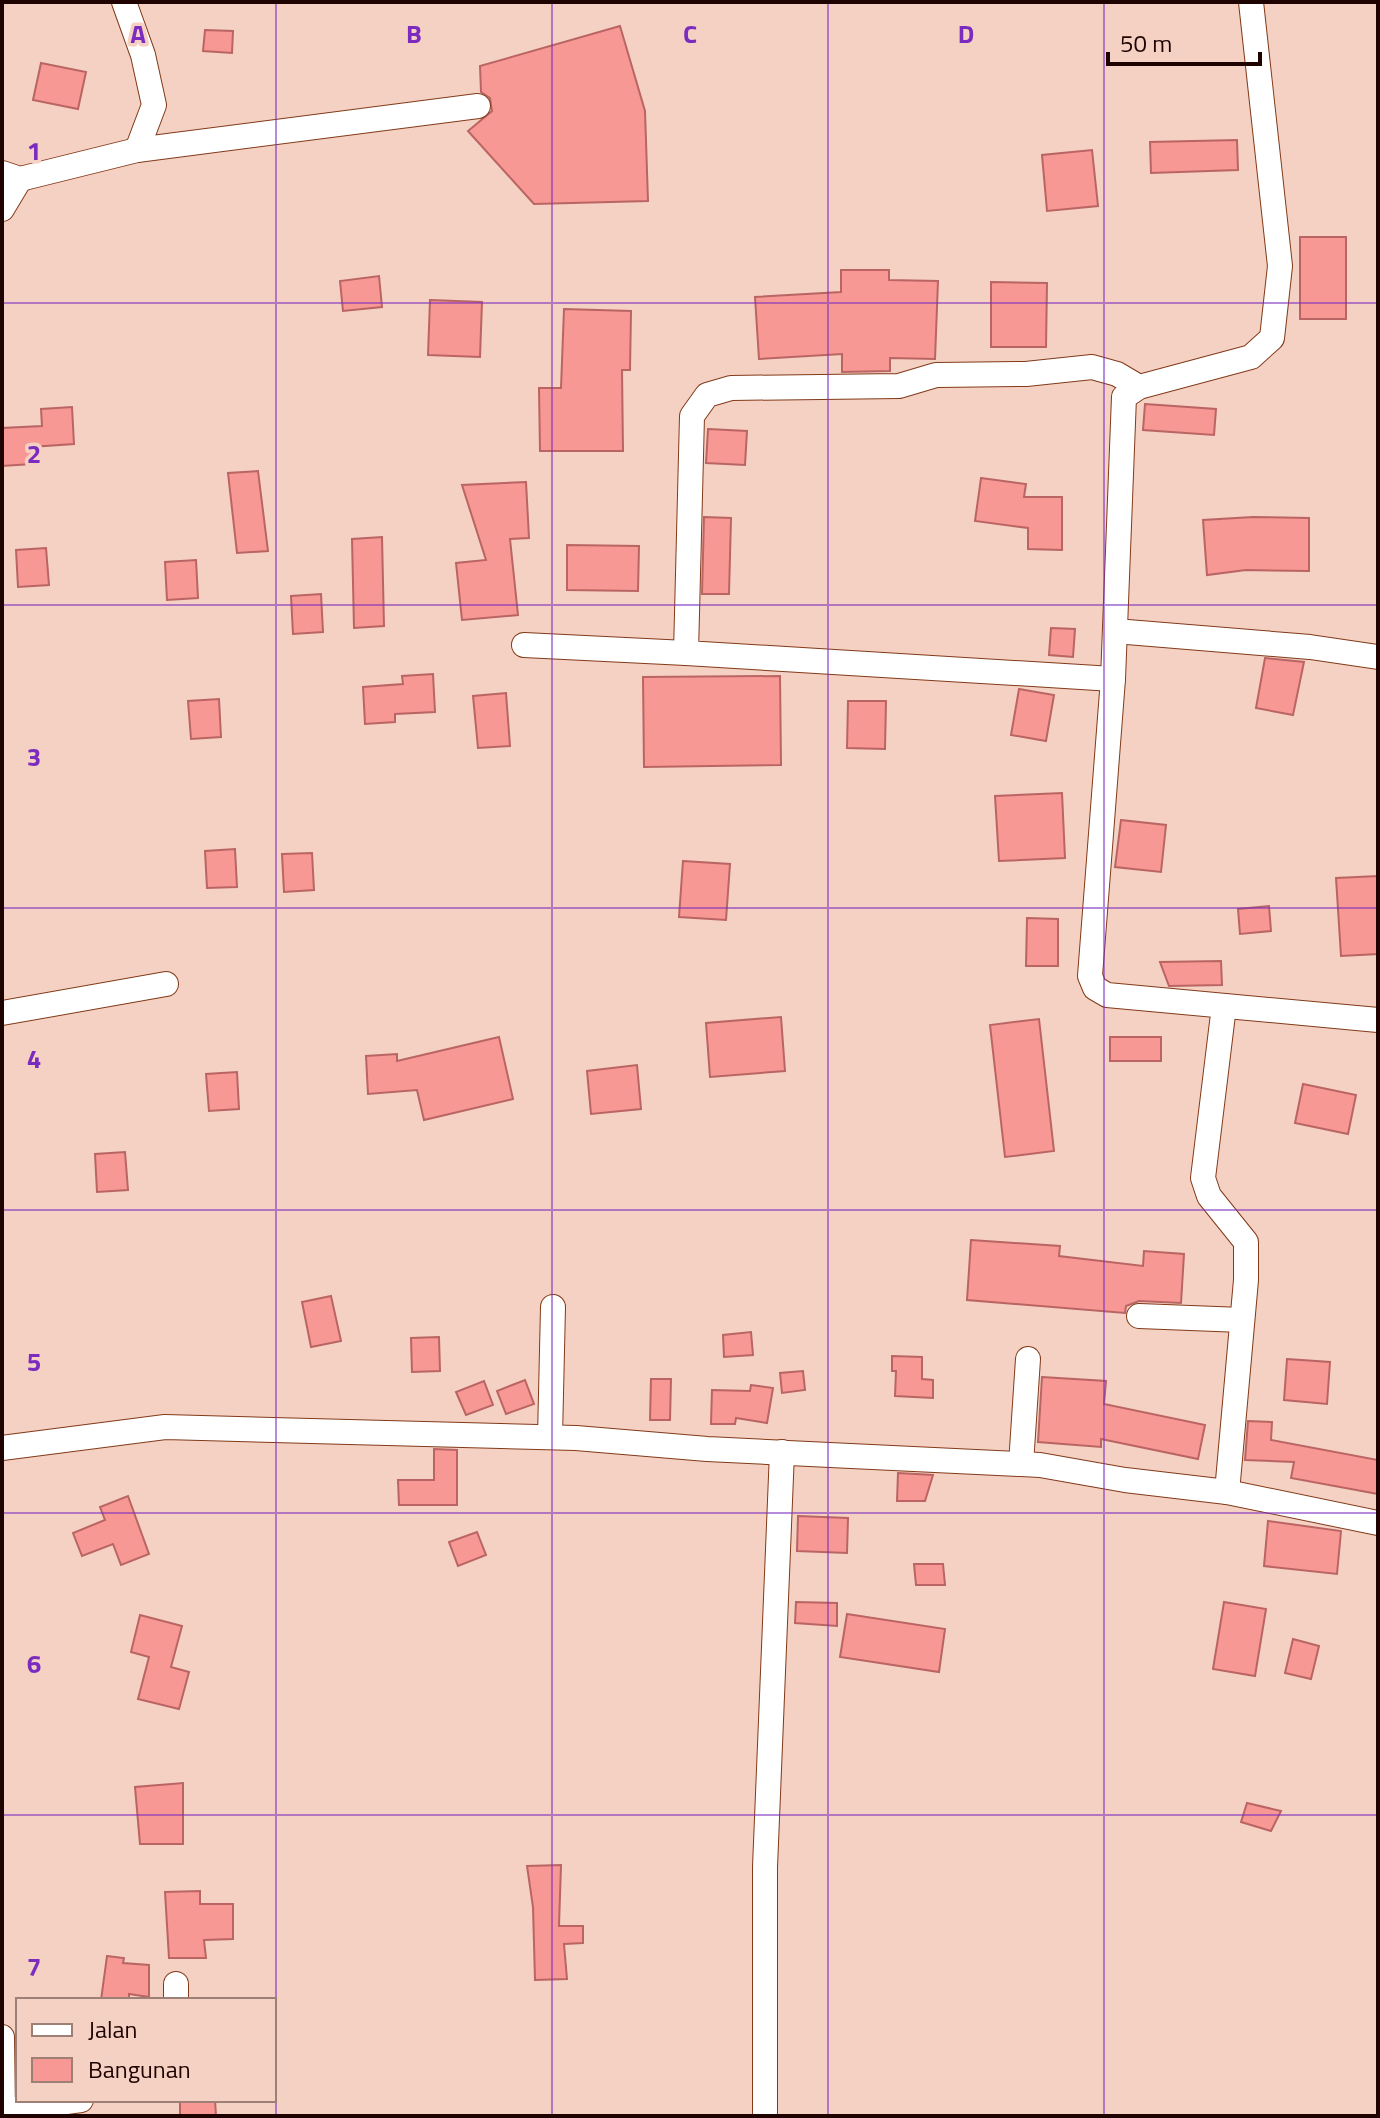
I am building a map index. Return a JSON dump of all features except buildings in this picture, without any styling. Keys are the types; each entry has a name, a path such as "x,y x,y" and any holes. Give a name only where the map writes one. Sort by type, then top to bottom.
{"street":[{"path":"124,2 146,65 154,105 137,150"},
{"path":"1251,2 1280,266 1272,338 1251,357 1139,387 1124,397 1113,679 1090,976 1095,988 1107,995 1378,1020"},
{"path":"2,209 11,176 137,150 478,106"},
{"path":"686,653 692,416 707,395 731,388 899,386 936,375 1026,374 1092,367 1117,374 1139,387"},
{"path":"1115,631 1296,645 1378,657"},
{"path":"524,645 1113,679"},
{"path":"2,1013 166,984"},
{"path":"1224,1006 1203,1178 1209,1196 1246,1242 1227,1492"},
{"path":"550,1437 553,1307"},
{"path":"1139,1316 1242,1320"},
{"path":"1021,1464 1028,1359"},
{"path":"2,1448 165,1427 550,1437 1021,1464 1227,1492 1378,1523"},
{"path":"765,2116 765,1867 782,1452"},
{"path":"2,2037 2,2111 67,2102"}]}
